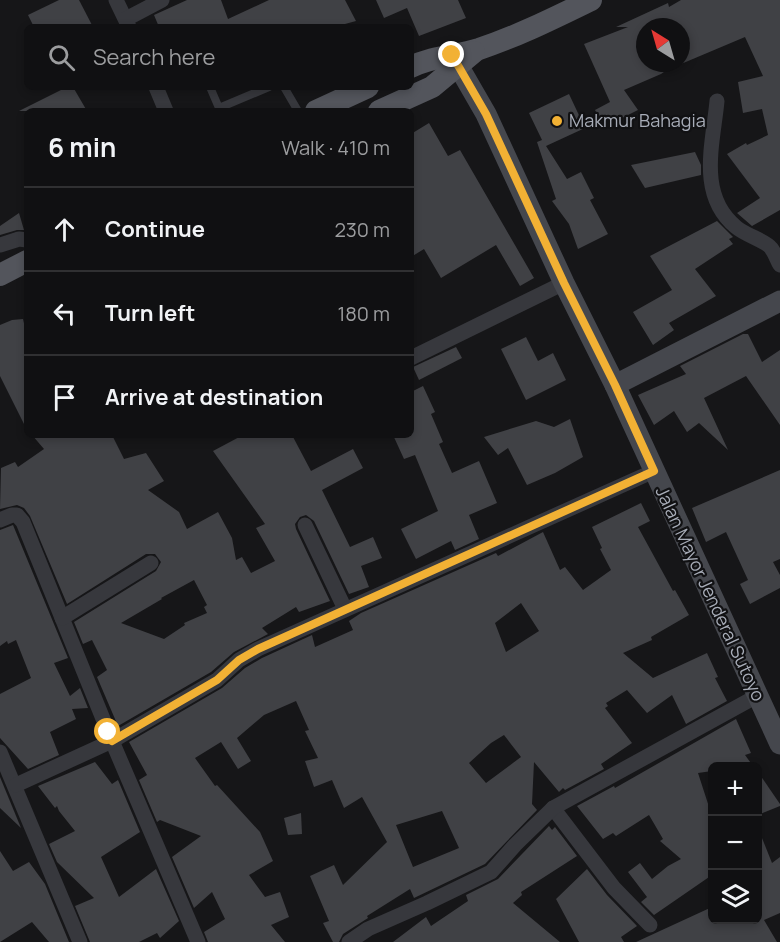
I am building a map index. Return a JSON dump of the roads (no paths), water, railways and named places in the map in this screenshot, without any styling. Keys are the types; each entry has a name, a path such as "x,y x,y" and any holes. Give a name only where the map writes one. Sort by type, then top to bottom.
{"main road":[{"path":"386,108 432,87 456,60 523,33 591,0"},
{"path":"414,65 424,60 456,60"},
{"name":"Jalan Mayor Jenderal Sutoyo","path":"456,60 486,114 564,283 615,385 757,696 774,719 780,744"},
{"path":"322,108 362,90"},
{"path":"0,275 24,263"},
{"path":"615,385 780,301"}],"street":[{"path":"116,0 127,23 162,0"},
{"path":"157,90 165,108"},
{"path":"717,101 710,160 711,190 726,218 747,235 771,247 780,265"},
{"path":"0,245 24,240"},
{"path":"414,357 564,283"},
{"path":"16,785 112,741 217,680 239,660 345,609 654,471"},
{"path":"0,520 17,515 22,522 198,942"},
{"path":"305,525 345,609"},
{"path":"62,618 151,563"},
{"path":"349,942 368,929 491,872 515,844 553,808 757,696"},
{"path":"0,752 16,785 37,842 80,942"},
{"path":"553,808 614,888 650,925"}],"lane":[{"path":"211,90 219,108 261,90"},
{"path":"286,90 296,108"}],"place":[{"name":"Makmur Bahagia","path":"557,121"}]}
